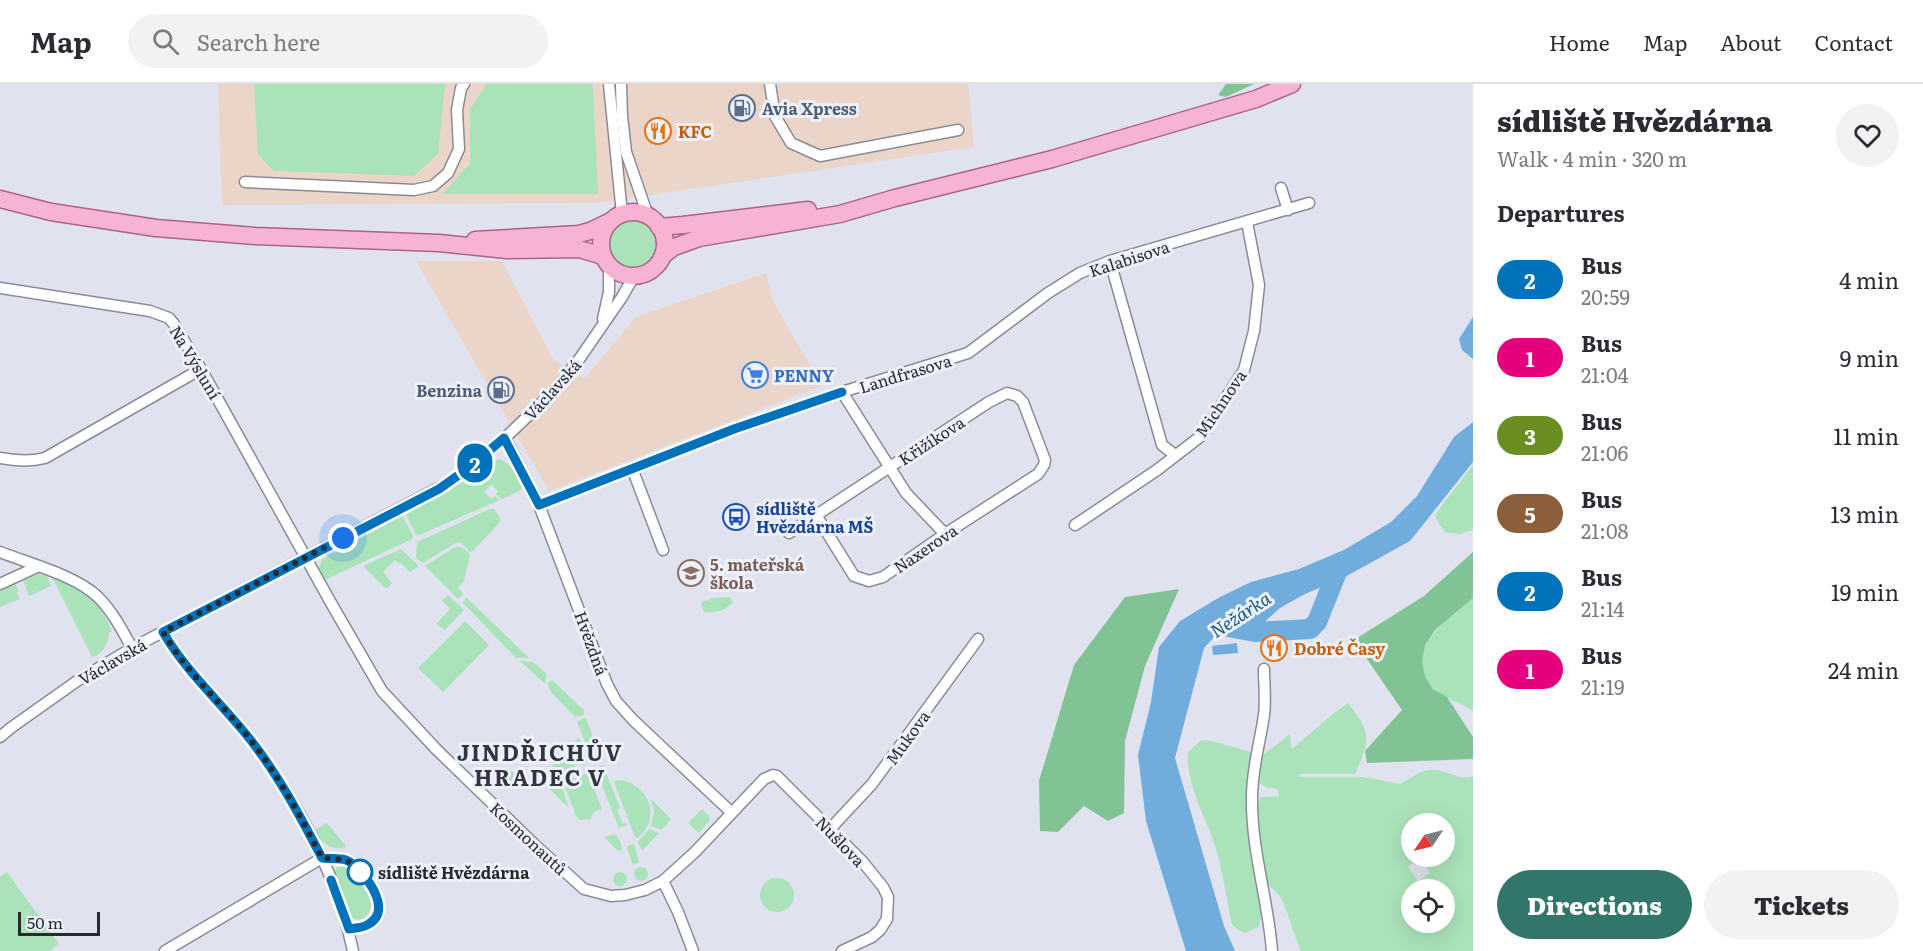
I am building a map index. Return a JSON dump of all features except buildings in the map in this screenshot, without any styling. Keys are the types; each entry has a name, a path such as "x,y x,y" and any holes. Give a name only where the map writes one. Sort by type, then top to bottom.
{"main road":[{"path":"0,199 51,212 156,228 255,236 439,243 507,250 579,249 606,261 618,272 634,276 652,270 663,255 674,247 699,238 840,214 1052,159 1256,99 1292,84"},
{"path":"439,243 579,234 616,218 635,213 654,221 721,221 895,198"},
{"path":"606,261 603,233 616,218"},
{"path":"654,221 664,241 663,255"}],"street":[{"path":"245,182 414,190 433,186 448,173 459,150 458,110 461,88 464,84"},
{"path":"609,84 616,218"},
{"path":"621,84 626,152 654,221"},
{"path":"770,84 775,117 791,143 820,156 958,130"},
{"path":"1281,188 1288,210"},
{"name":"Kalabisova","path":"968,353 1048,293 1080,273 1110,261 1309,203"},
{"name":"Michnova","path":"1075,525 1157,470 1201,436 1244,370 1254,332 1259,285 1247,222"},
{"name":"Václavská","path":"602,325 609,292 606,261"},
{"path":"1110,261 1162,445 1175,455"},
{"name":"Václavská","path":"0,737 77,681 132,648 439,489 470,467 556,389 580,358 634,276"},
{"name":"Na Výsluní","path":"0,288 150,311 163,315 174,324 305,557"},
{"name":"Landfrasova","path":"539,505 734,429 842,392 968,353"},
{"path":"0,458 34,461 45,458 201,369"},
{"path":"842,392 906,493 945,534"},
{"name":"Křižíkova","path":"789,533 1007,393 1017,396 1023,402 1045,460"},
{"name":"Hvězdná","path":"504,438 539,505 607,684 616,701 633,720 731,812"},
{"name":"Naxerova","path":"816,516 854,576 869,581 883,577 1038,474 1045,460"},
{"path":"632,468 663,550"},
{"path":"0,552 59,574 98,597 115,617 132,648"},
{"name":"Kosmonautů","path":"305,557 382,691 436,749 584,889 611,897 645,890 663,881 695,852 731,812"},
{"path":"0,584 37,567"},
{"path":"163,632 176,654 246,734 283,784 322,858 349,929 353,951"},
{"name":"Mukova","path":"830,829 872,784 978,639"},
{"path":"1264,669 1264,713 1252,773 1251,799 1254,844 1270,922 1272,951"},
{"name":"Nušlova","path":"731,812 764,779 773,775 777,776 862,861 883,887 888,897 887,919 880,930 872,936 843,951"},
{"path":"165,951 322,858 346,860 357,867 378,896 376,918 368,925 349,929"},
{"path":"663,881 693,951"}],"shaded area":[{"path":"218,84 968,84 974,147 598,203 222,205"},
{"path":"416,261 502,261 553,359 584,379 636,317 766,273 773,301 822,386 549,491"}],"green space":[{"path":"254,84 445,84 438,154 414,176 274,171 258,155"},
{"path":"487,84 591,84 593,86 598,194 443,194 470,163 470,109"},
{"path":"1226,84 1254,84 1226,97 1218,95"},
{"path":"628,220 638,220 650,227 657,239 657,249 650,261 638,268 628,268 613,257 609,249 609,239 620,224"},
{"path":"499,459 517,474 521,490 502,499 491,485 484,492 492,499 495,496 500,500 417,536 406,515 409,512 450,491 488,463"},
{"path":"1473,465 1473,530 1459,534 1445,532 1436,519 1436,513"},
{"path":"494,509 500,522 473,551 470,552 457,542 423,563 416,558 417,542"},
{"path":"403,517 413,536 412,539 325,580 319,568 322,559"},
{"path":"457,546 470,554 464,581 458,587 463,594 458,599 425,566"},
{"path":"401,549 418,567 410,572 395,560 383,572 392,583 385,588 364,567"},
{"path":"1473,552 1473,598 1435,630 1425,645 1422,661 1425,677 1433,689 1447,697 1473,737 1473,759 1367,763 1365,751 1402,710 1354,640 1424,596"},
{"path":"39,574 47,576 51,586 29,596 23,581"},
{"path":"52,577 89,597 103,612 112,632 109,632 105,648 96,656 92,657"},
{"path":"15,584 20,599 0,607 0,591"},
{"path":"1179,589 1145,666 1125,741 1124,813 1108,821 1084,806 1058,832 1040,831 1039,781 1074,665 1125,597"},
{"path":"448,595 464,610 445,630 436,624 450,609 442,600"},
{"path":"466,597 529,658 516,658 463,603"},
{"path":"730,597 733,603 726,608 716,612 704,612 702,602 712,598"},
{"path":"1473,598 1473,711 1441,695 1432,687 1423,674 1421,661 1424,649 1431,637"},
{"path":"465,621 489,645 443,692 418,668"},
{"path":"520,661 533,662 547,674 545,684"},
{"path":"552,680 584,710 584,715 575,717 551,692 548,682"},
{"path":"1348,703 1365,729 1366,736 1364,751 1356,772 1354,774 1298,774 1301,777 1363,777 1400,784 1430,770 1462,777 1473,776 1473,951 1301,951 1281,898 1267,883 1258,838 1257,813 1261,797 1279,796 1278,789 1267,788 1256,781 1257,765 1262,756 1290,734 1292,749","holes":["1401,813 1455,813 1455,867 1426,867 1430,873 1421,879 1455,879 1455,933 1401,933 1401,879 1417,879 1409,867 1401,867"]},
{"path":"586,718 593,737 589,741 589,746 598,751 602,761 594,765 577,721"},
{"path":"579,737 588,761 584,766 567,750"},
{"path":"1207,740 1250,753 1249,834 1260,892 1261,917 1259,926 1246,933 1238,930 1232,924 1218,855 1190,777 1188,752 1200,741"},
{"path":"565,754 578,769 556,778 549,769"},
{"path":"603,765 620,808 617,809 623,824 627,825 619,828 595,768"},
{"path":"509,771 517,779 509,787 501,779"},
{"path":"588,773 602,809 594,812 591,819 580,820 576,816 565,786 566,781"},
{"path":"616,780 636,786 649,803 649,821 646,829 638,838 635,837 614,782"},
{"path":"557,783 561,784 569,808 548,788"},
{"path":"651,799 671,819 662,830 651,826 654,812"},
{"path":"702,809 710,820 700,832 697,832 688,823"},
{"path":"327,823 346,846 345,848 330,847 320,838 316,829"},
{"path":"649,829 659,833 642,851 638,842"},
{"path":"614,834 620,841 621,851 604,837"},
{"path":"634,844 639,862 633,865 627,849 629,845"},
{"path":"342,866 346,867 370,898 370,911 365,918 356,919 348,913 334,872"},
{"path":"641,867 646,869 648,874 646,879 641,881 636,879 634,874 636,869"},
{"path":"7,872 59,944 49,951 0,951 0,877"},
{"path":"617,872 623,872 627,879 623,886 617,886 613,882 613,876"},
{"path":"777,878 789,883 794,895 789,907 777,912 765,907 760,895 765,883"}],"water":[{"path":"1473,317 1473,359 1462,350 1459,339"},
{"name":"Nežárka","path":"1473,422 1473,462 1410,541 1343,578 1305,594 1280,608 1247,638 1216,635 1204,648 1175,758 1224,926 1235,951 1186,951 1146,821 1138,755 1151,702 1159,647 1180,621 1220,597 1251,582 1299,569 1344,550 1391,522 1417,496 1454,437"},
{"path":"1237,643 1238,653 1213,655 1212,646"}],"waterway":[{"name":"Nežárka","path":"1228,627 1255,632 1310,629 1317,622 1341,562"}],"bus line":[{"name":"2","path":"331,880 349,929 368,925 376,918 378,896 370,883 357,867 346,860 322,858 283,784 246,734 176,654 163,632 439,489 470,467 504,438 539,505 734,429 842,392"}],"place":[{"name":"Avia Xpress","path":"742,108"},
{"name":"KFC","path":"658,131"},
{"name":"PENNY","path":"755,375"},
{"name":"Benzina","path":"501,390"},
{"name":"sídliště Hvězdárna MŠ","path":"736,517"},
{"name":"5. mateřská škola","path":"691,573"},
{"name":"Dobré Časy","path":"1274,648"},
{"name":"sídliště Hvězdárna","path":"360,872"}],"district":[{"name":"JINDŘICHŮV HRADEC V","path":"540,764"}],"route":[{"path":"343,538 163,632 176,654 246,734 283,784 322,858 346,860 357,867 360,872"}]}
